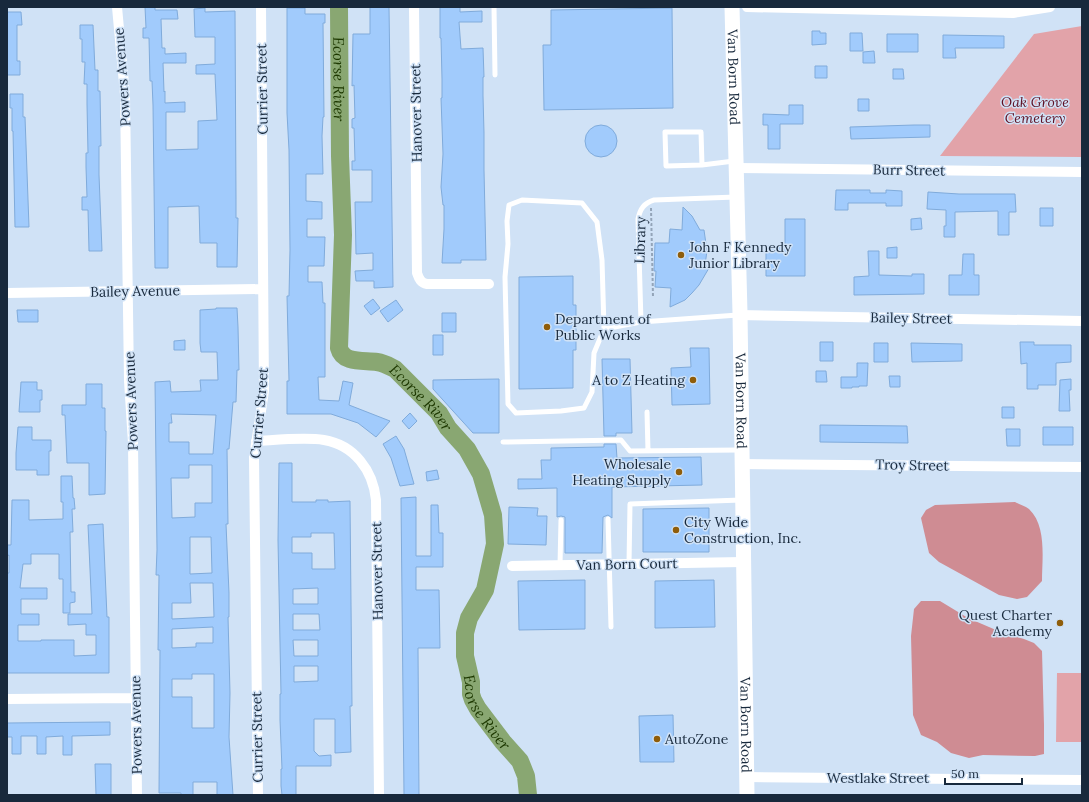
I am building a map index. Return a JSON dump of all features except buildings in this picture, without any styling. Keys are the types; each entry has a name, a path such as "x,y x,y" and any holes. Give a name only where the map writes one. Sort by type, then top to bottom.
{"main road":[{"name":"Van Born Road","path":"732,7 747,795"}],"street":[{"name":"Powers Avenue","path":"117,7 125,95 129,381 133,443 137,795"},
{"name":"Currier Street","path":"258,795 254,457 264,391 261,7"},
{"name":"Hanover Street","path":"414,7 417,273 420,281 427,284 489,284"},
{"path":"747,7 1013,13 1050,7"},
{"name":"Burr Street","path":"736,164 1082,172"},
{"name":"Bailey Avenue","path":"7,293 264,288"},
{"name":"Bailey Street","path":"739,315 1082,321"},
{"name":"Hanover Street","path":"256,441 316,439 335,443 349,450 360,460 368,471 373,483 376,500 379,795"},
{"name":"Troy Street","path":"741,457 1082,467"},
{"name":"Van Born Court","path":"512,566 743,562"},
{"path":"7,699 136,698"},
{"name":"Westlake Street","path":"747,777 1082,780"}],"lane":[{"path":"494,7 495,75"},
{"path":"702,165 701,132 665,132 666,166 702,165 736,164"},
{"name":"Library","path":"641,322 638,219 640,212 646,203 654,200 736,197"},
{"path":"522,200 582,203 597,222 602,260 604,329 594,353 592,392 584,408 561,411 516,412 508,404 505,277 509,205 522,200"},
{"path":"604,329 641,322 739,315"},
{"path":"647,412 648,451"},
{"path":"503,442 621,440 630,451 741,457"},
{"path":"629,564 630,504 742,500"},
{"path":"608,519 611,627"},
{"path":"560,565 561,520"}],"path":[{"path":"653,206 651,208 653,297"}],"green space":[{"name":"Oak Grove Cemetery","path":"1082,26 1082,157 940,156 1034,34"},
{"path":"1057,673 1082,673 1082,742 1056,742"}],"shaded area":[{"path":"1015,502 1029,509 1035,516 1041,533 1043,553 1042,581 1027,597 1017,599 999,595 939,562 929,553 921,518 926,510 935,505"},
{"path":"921,601 940,601 968,618 1003,633 1034,643 1042,651 1044,754 1035,756 983,755 969,758 951,753 937,742 921,735 913,715 911,636 914,609"}],"waterway":[{"name":"Ecorse River","path":"339,7 340,156 343,235 339,348 341,353 349,359 380,362 395,369 439,413 448,428 467,449 481,474 493,515 495,544 485,590 469,618 465,633 465,656 471,682 471,694 473,700 503,742 520,761 526,776 528,795"}],"place":[{"name":"John F Kennedy Junior Library","path":"681,255"},
{"name":"Department of Public Works","path":"547,327"},
{"name":"A to Z Heating","path":"693,380"},
{"name":"Wholesale Heating Supply","path":"679,472"},
{"name":"City Wide Construction, Inc.","path":"676,530"},
{"name":"Quest Charter Academy","path":"1060,623"},
{"name":"AutoZone","path":"657,739"}]}
